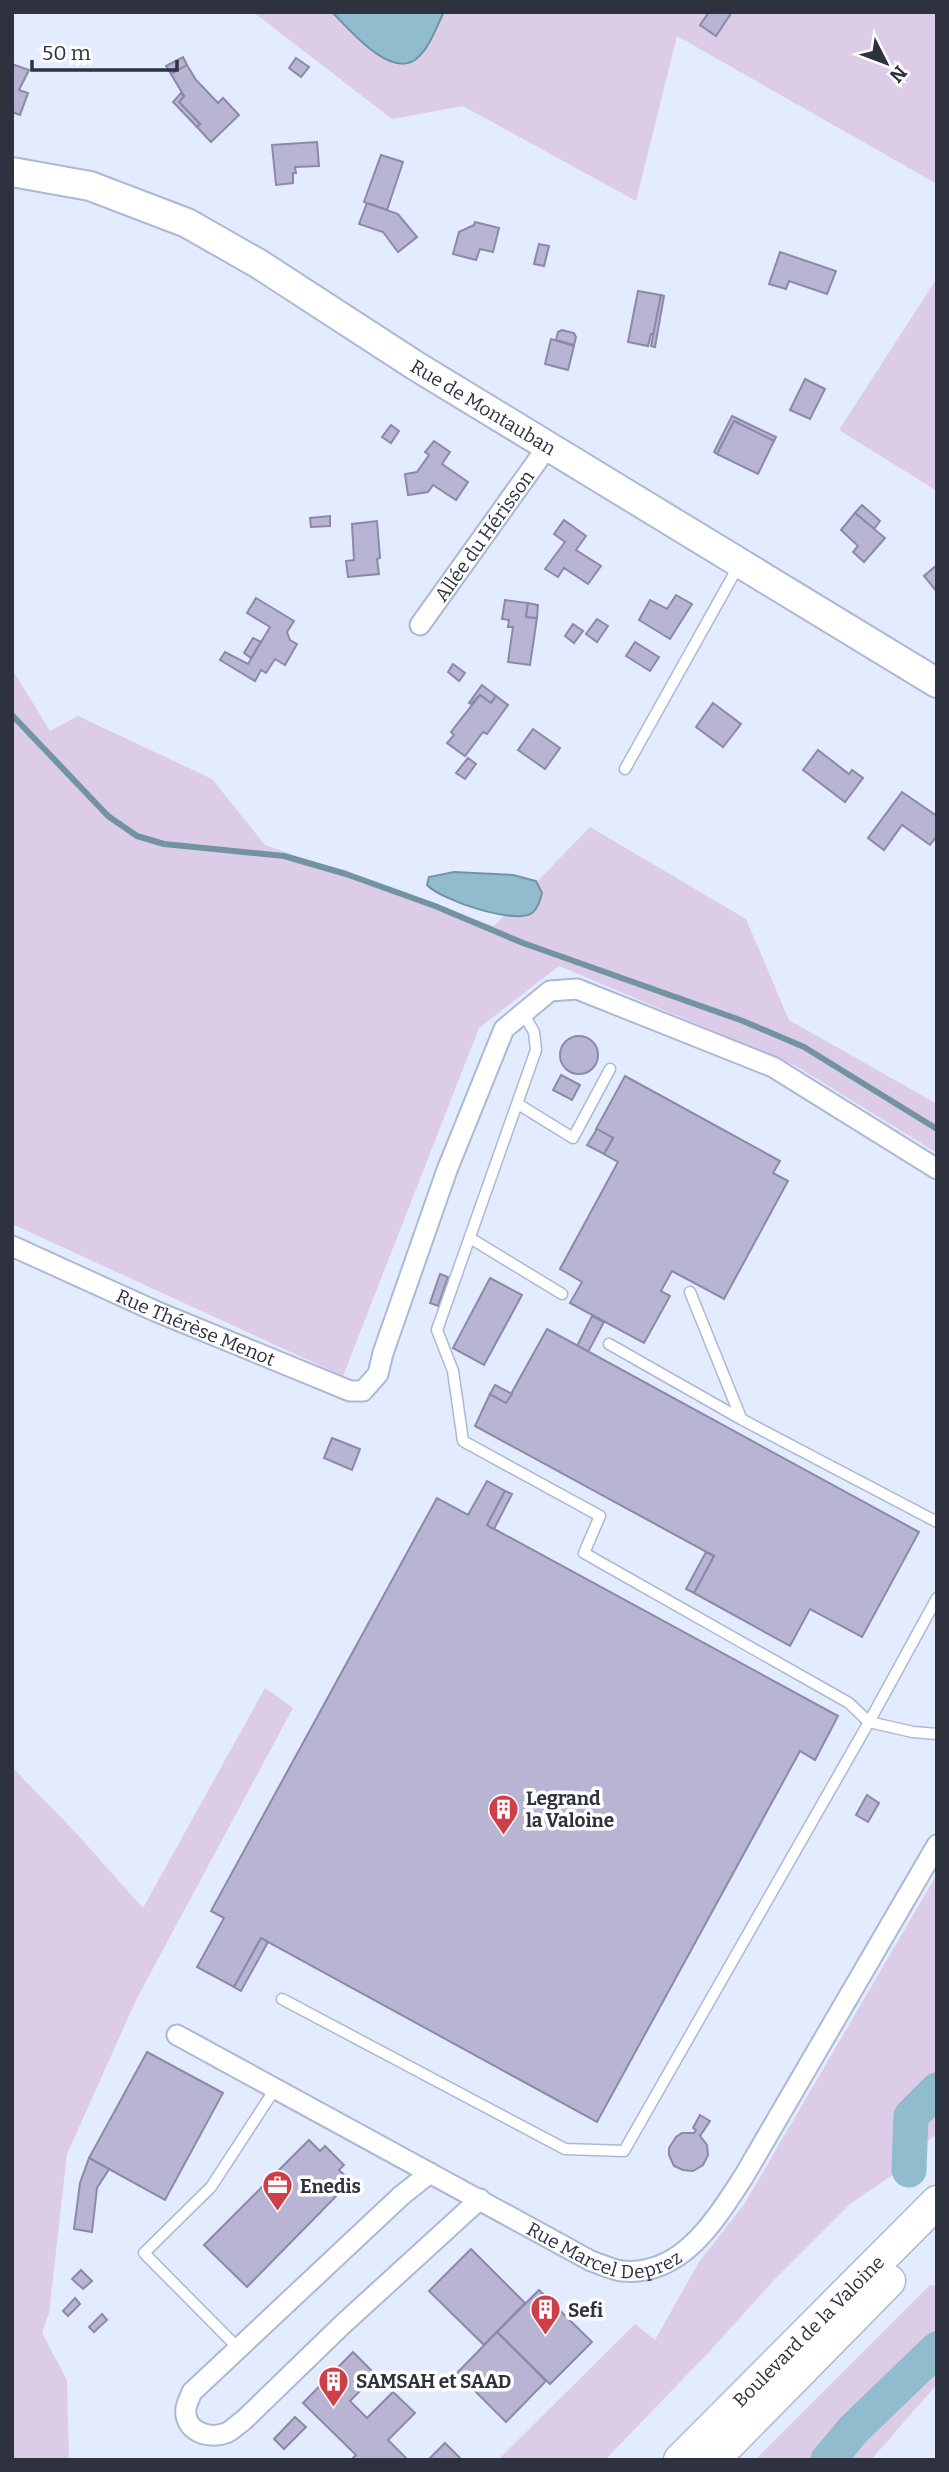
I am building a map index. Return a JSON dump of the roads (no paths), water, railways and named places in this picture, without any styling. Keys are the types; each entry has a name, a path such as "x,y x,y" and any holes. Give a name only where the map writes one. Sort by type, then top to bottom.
{"main road":[{"name":"Boulevard de la Valoine","path":"680,2460 937,2202"},
{"name":"Boulevard de la Valoine","path":"713,2460 937,2232"}],"street":[{"name":"Rue de Montauban","path":"12,172 90,186 187,223 259,264 416,366 937,683"},
{"name":"Allée du Hérisson","path":"419,625 548,446"},
{"path":"523,1013 550,991 578,989 773,1067 937,1169"},
{"name":"Rue Thérèse Menot","path":"12,1245 155,1311 350,1391 363,1391 378,1374 452,1157 504,1030 523,1013"},
{"name":"Rue Marcel Deprez","path":"177,2035 592,2260 621,2271 650,2270 687,2252 715,2221 937,1845"},
{"path":"430,2173 402,2195 192,2392 186,2407 187,2420 197,2432 212,2436 227,2433 244,2420 342,2325 480,2199"}],"lane":[{"path":"625,769 739,564"},
{"path":"523,1013 534,1032 536,1050 438,1330 453,1371 463,1441 600,1516 584,1553 849,1703 869,1722 913,1732 937,1734"},
{"path":"518,1104 573,1138 610,1069"},
{"path":"470,1238 562,1294"},
{"path":"690,1292 741,1419"},
{"path":"609,1344 741,1419 937,1522"},
{"path":"282,1999 565,2149 624,2151 937,1598"},
{"path":"238,2348 144,2253 211,2186 275,2088"}],"water":[{"path":"332,12 444,12 425,49 416,59 406,63 382,57 359,40"},
{"path":"454,872 513,875 536,881 542,893 537,907 532,913 523,916 478,909 447,897 427,885 429,877"}],"waterway":[{"path":"12,715 108,816 137,836 164,844 284,856 346,874 435,906 523,943 743,1021 804,1047 937,1129"},
{"path":"909,2170 911,2116 937,2090"},
{"path":"828,2460 854,2429 937,2349"}],"place":[{"name":"Legrand la Valoine","path":"503,1836"},
{"name":"Enedis","path":"277,2213"},
{"name":"Sefi","path":"545,2337"},
{"name":"SAMSAH et SAAD","path":"333,2408"}]}
